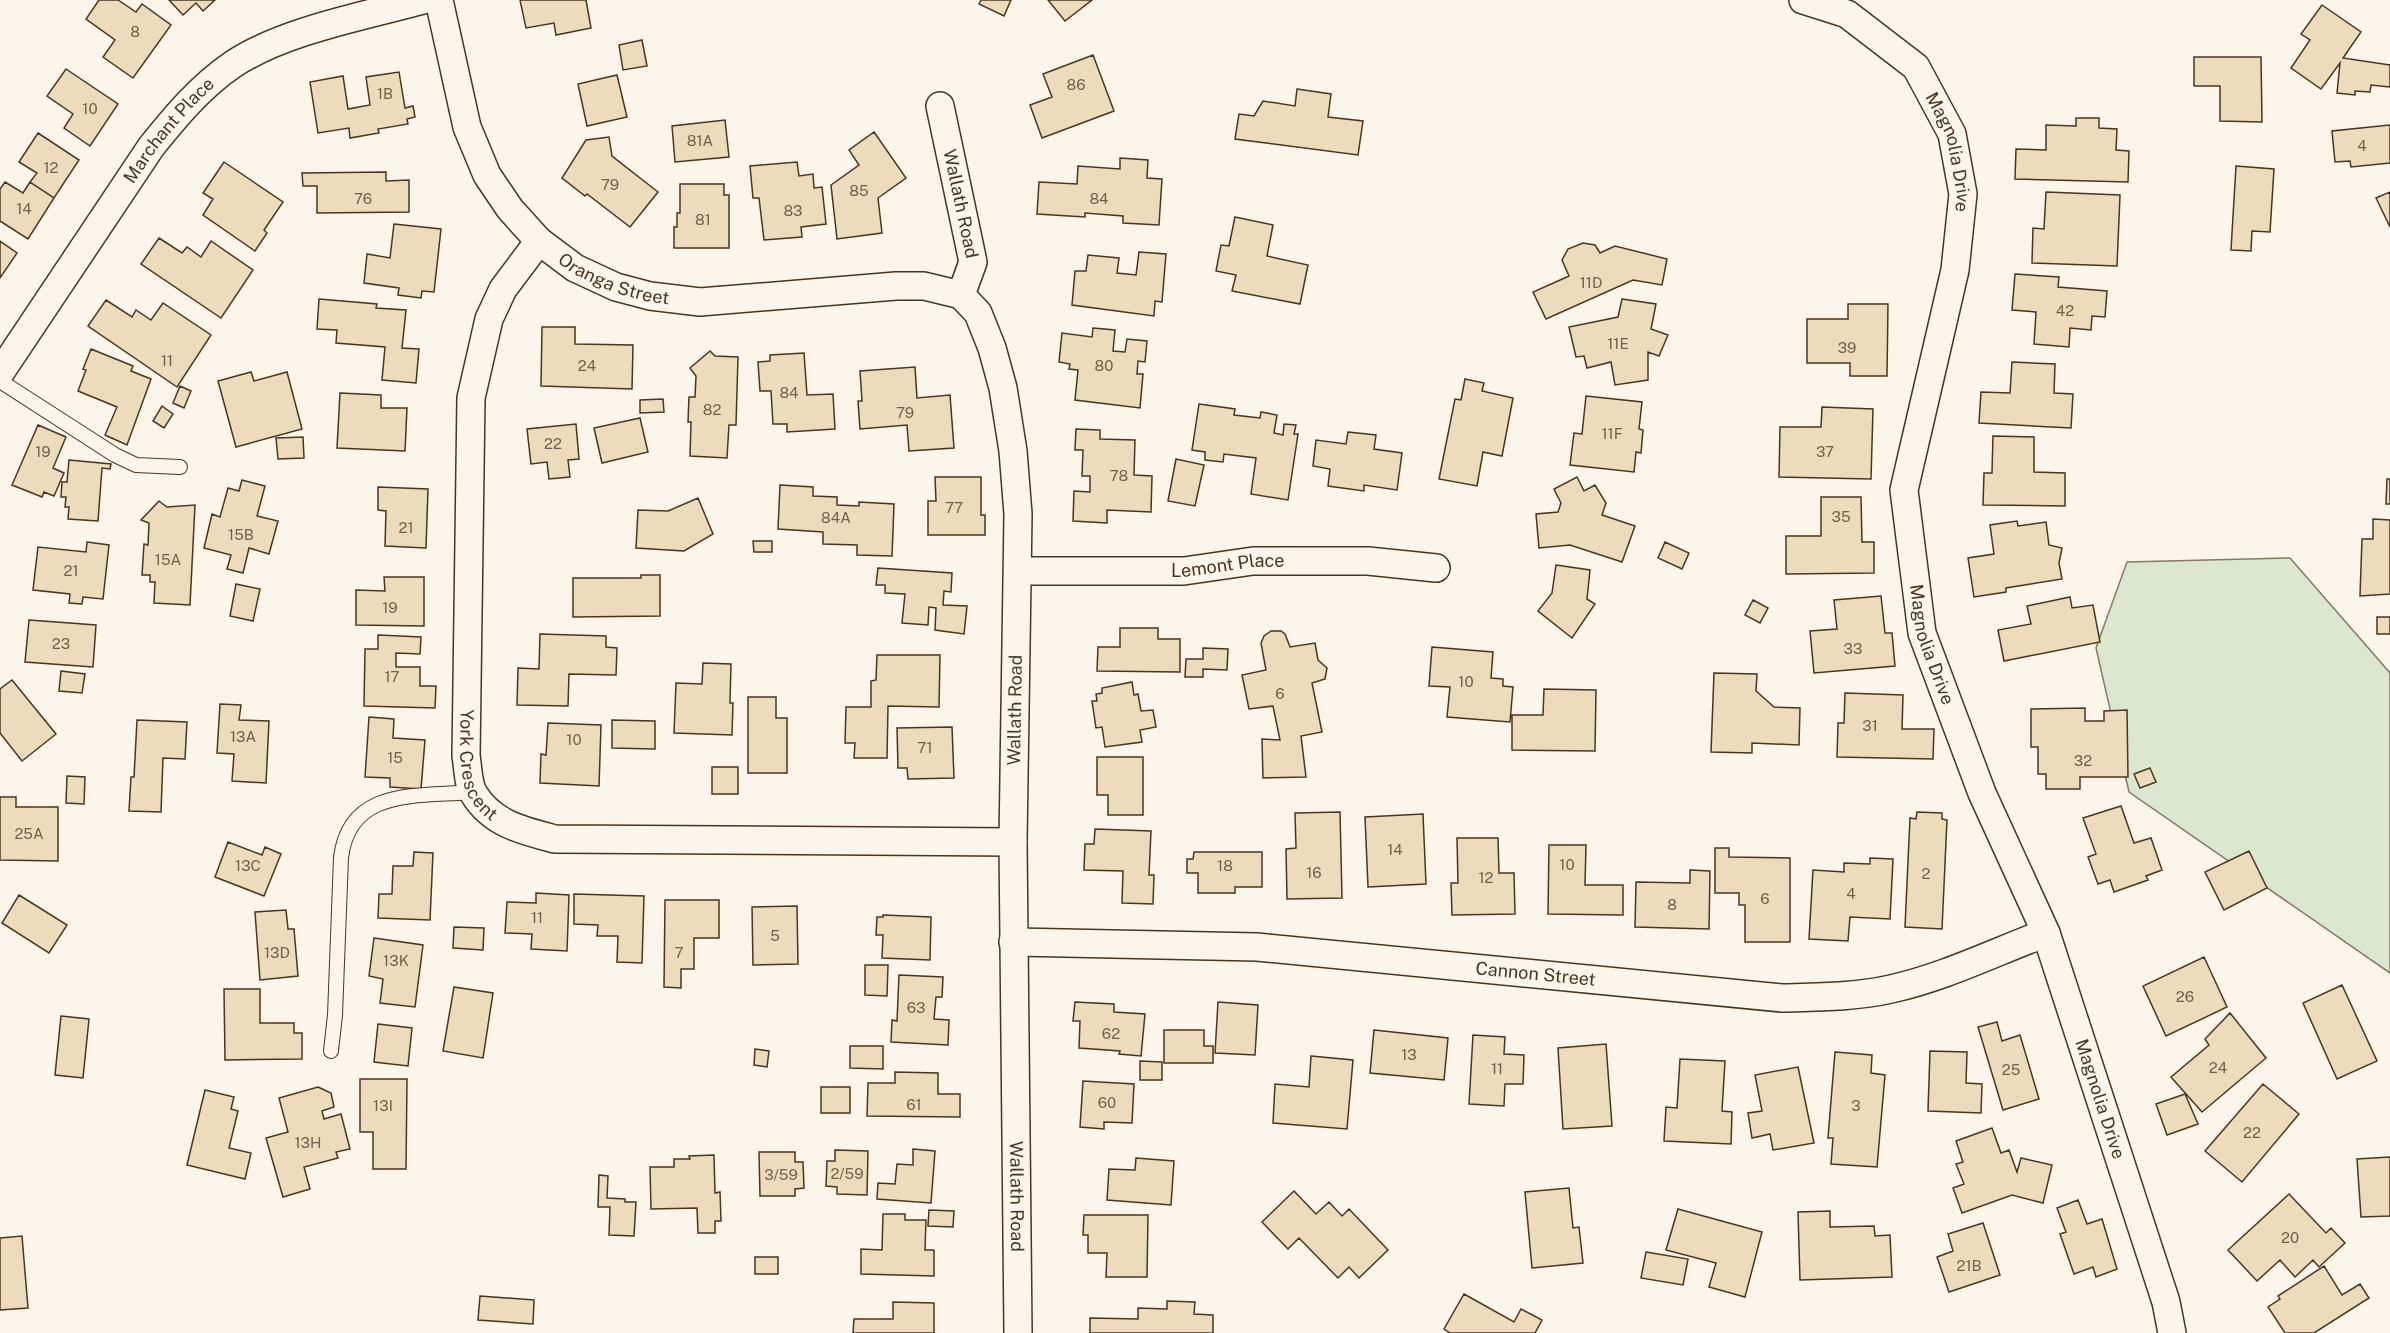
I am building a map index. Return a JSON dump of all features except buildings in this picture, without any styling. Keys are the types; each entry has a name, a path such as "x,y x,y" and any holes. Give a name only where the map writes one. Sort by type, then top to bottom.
{"street":[{"name":"Marchant Place","path":"0,373 152,147 177,114 204,87 233,64 273,44 423,0"},
{"name":"Oranga Street","path":"439,0 467,127 487,175 510,209 538,241 575,268 616,287 650,296 700,302 896,286 924,286 961,295"},
{"name":"Magnolia Drive","path":"1803,0 1846,14 1916,67 1952,134 1963,194 1955,270 1904,490 1922,633 1982,793 2046,933 2166,1302 2172,1333"},
{"name":"Wallath Road","path":"940,106 972,262 961,295 978,313 992,348 1003,388 1018,514 1013,842 1018,1333"},
{"name":"York Crescent","path":"538,241 503,289 489,319 471,398 466,756 472,792 489,811 512,827 555,839 1013,842"},
{"name":"Lemont Place","path":"1018,571 1184,571 1253,561 1368,561 1436,568"},
{"name":"Cannon Street","path":"1013,942 1257,947 1782,998 1839,996 1890,989 1934,977 2046,933"}],"lane":[{"path":"0,381 136,465 180,467"},
{"path":"331,1051 335,1015 341,858 347,833 363,812 387,799 472,792"}],"green space":[{"path":"2290,558 2390,673 2390,973 2129,792 2096,648 2127,562"}]}
